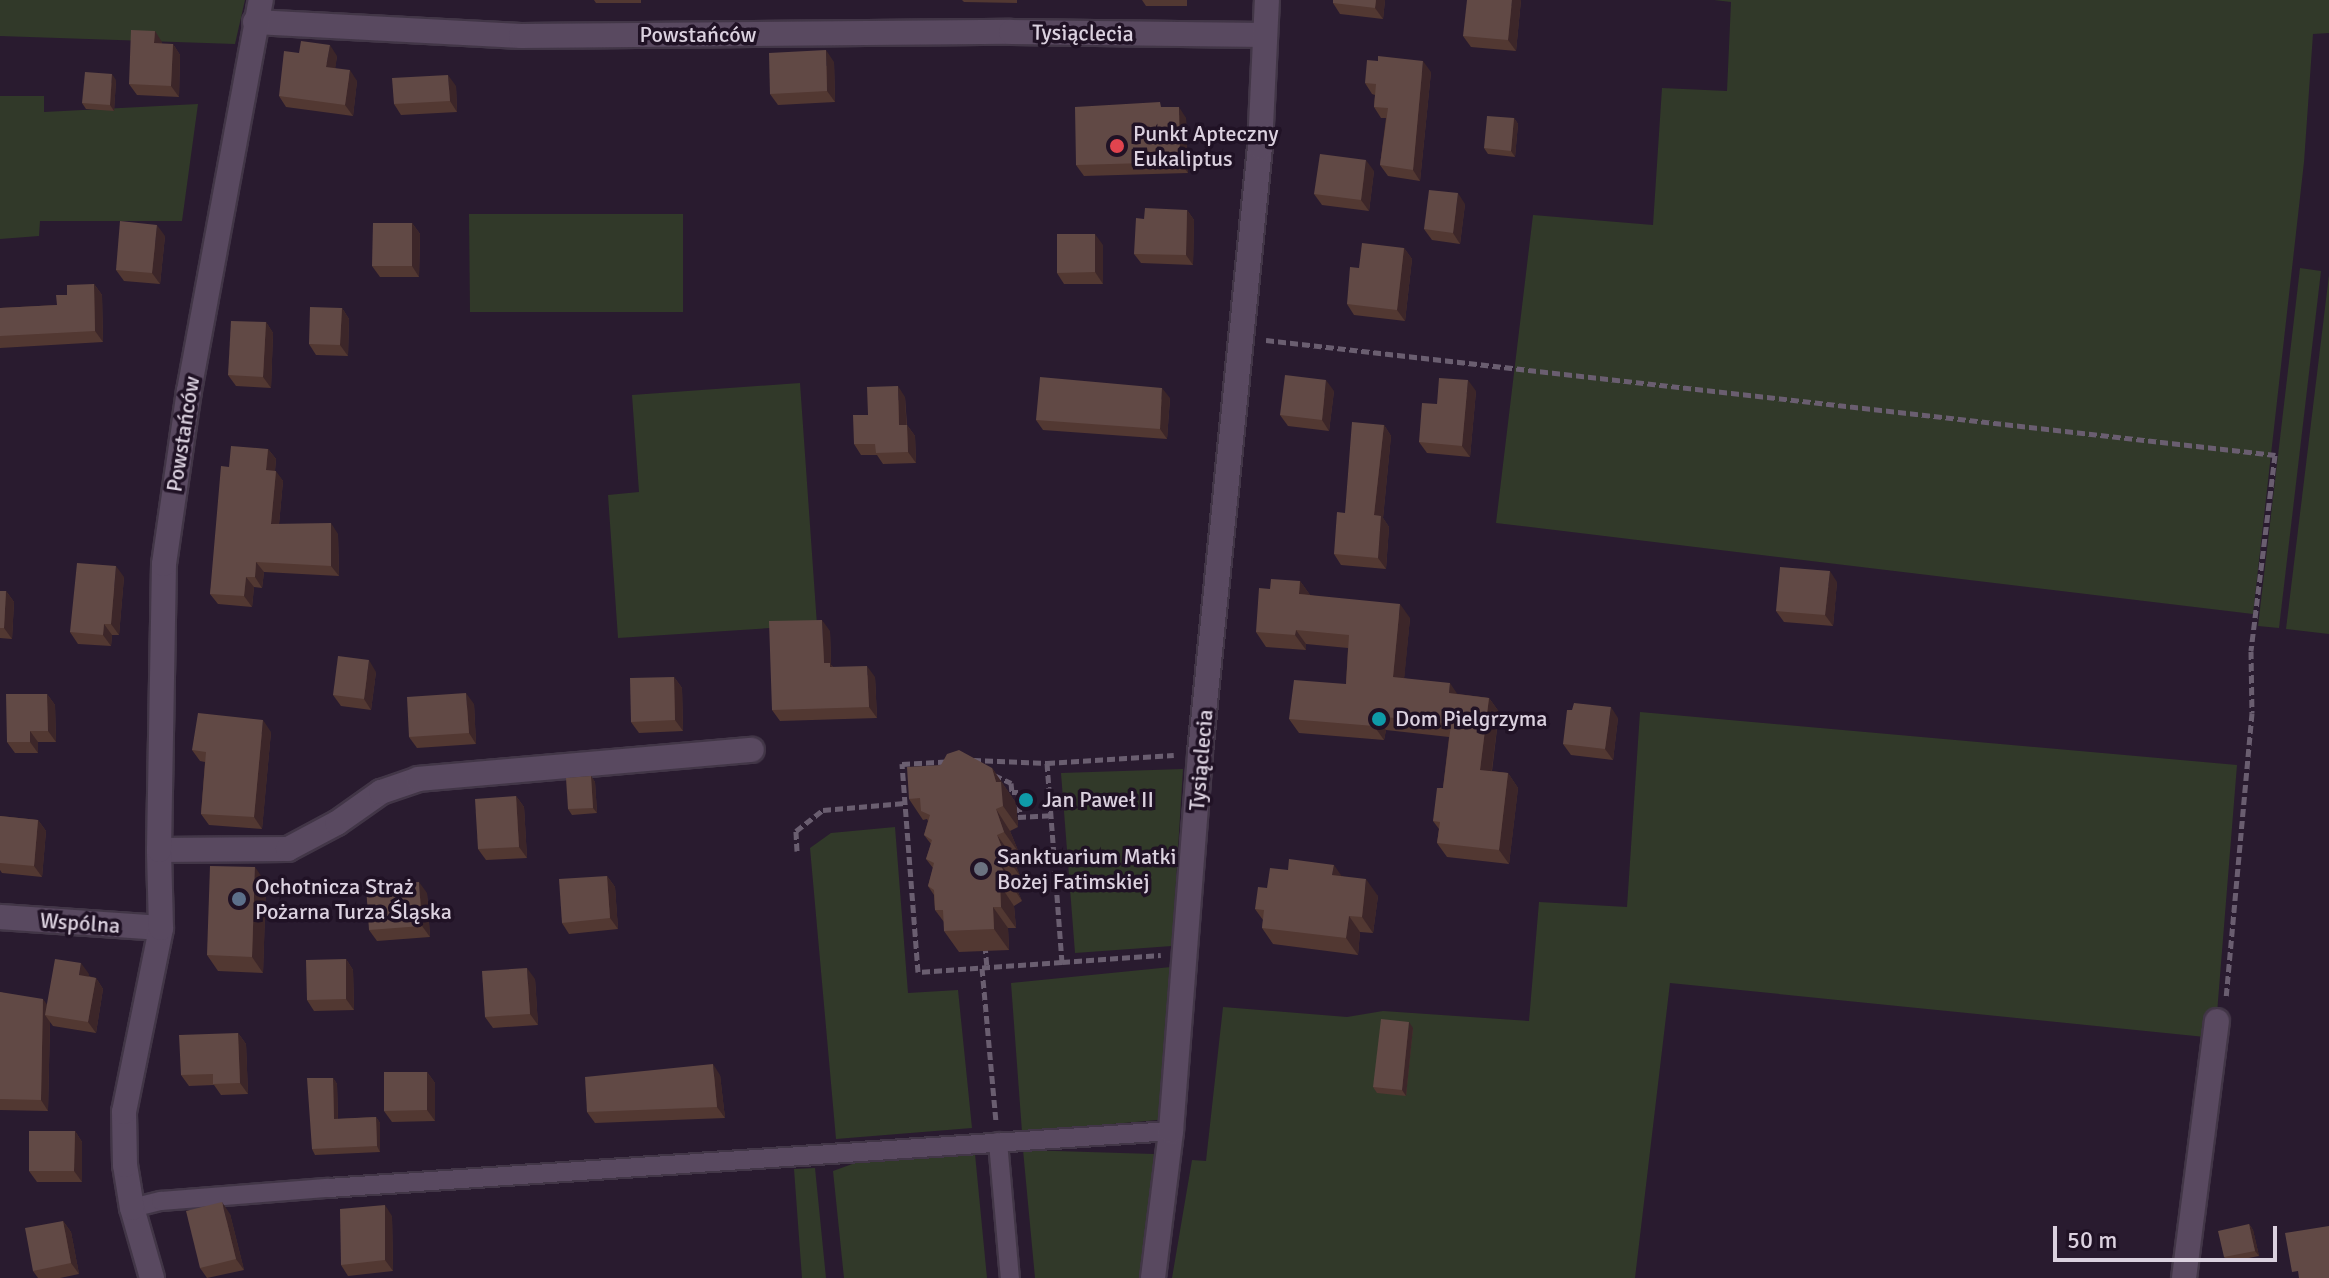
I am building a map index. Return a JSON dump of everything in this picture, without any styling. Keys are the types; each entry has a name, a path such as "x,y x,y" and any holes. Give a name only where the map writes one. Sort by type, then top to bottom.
{"street":[{"name":"Tysiąclecia","path":"1153,1278 1171,1131 1200,753 1260,147 1267,0"},
{"name":"Powstańców","path":"152,1278 132,1208 125,1165 124,1112 161,928 159,850 164,564 189,391 258,11 521,36 902,34"},
{"name":"Tysiąclecia","path":"902,34 1264,35"},
{"path":"159,850 288,849 337,823 381,792 418,779 752,750"},
{"name":"Wspólna","path":"0,917 161,928"},
{"path":"2184,1278 2217,1021"}],"lane":[{"path":"132,1208 161,1201 343,1187 1171,1131"},
{"path":"998,1142 1010,1278"}],"path":[{"path":"1242,337 2275,455 2251,651 2252,713 2224,1010 2217,1021"},
{"path":"1184,954 918,972 902,764 979,760 1047,763 1200,753"},
{"path":"979,760 980,769"},
{"path":"1047,763 1062,962"},
{"path":"990,774 1011,783 1012,792 1018,792 1019,817 1051,815"},
{"path":"797,851 796,831 823,810 905,803"},
{"path":"985,940 984,968 995,1111"}],"green space":[{"path":"0,0 245,0 235,44 0,36"},
{"path":"1714,0 2329,0 2329,33 2313,34 2304,162 2253,614 1496,523 1533,215 1653,225 1662,88 1727,91 1731,2"},
{"path":"0,96 44,96 44,112 198,104 182,221 40,221 39,236 0,239"},
{"path":"469,214 683,214 683,312 470,312"},
{"path":"2300,268 2321,271 2279,628 2258,626"},
{"path":"2329,275 2329,634 2286,629"},
{"path":"800,383 817,625 618,638 608,495 639,492 632,395"},
{"path":"1640,712 2237,765 2215,1038 1670,983 1635,1278 1172,1278 1192,1160 1206,1161 1223,1007 1347,1017 1383,1011 1529,1021 1539,902 1627,907"},
{"path":"1183,769 1172,946 1075,953 1061,773"},
{"path":"895,827 908,993 958,990 972,1128 836,1139 810,848 831,833"},
{"path":"1171,967 1158,1120 1022,1132 1011,983"},
{"path":"1023,1150 1154,1154 1143,1278 1035,1278"},
{"path":"975,1154 987,1278 844,1278 833,1171 855,1163"},
{"path":"815,1168 826,1278 802,1278 794,1169"}],"building":[{"path":"1333,0 1376,0 1375,8 1333,3"},
{"path":"1467,0 1512,0 1508,40 1463,36"},
{"path":"131,30 155,31 154,43 173,44 171,86 129,84"},
{"path":"301,41 330,45 326,67 350,70 345,105 279,96 284,51 299,53"},
{"path":"826,50 827,91 770,94 769,53"},
{"path":"1378,56 1423,61 1413,170 1380,165 1388,108 1374,107 1376,84 1365,83 1367,60 1378,61"},
{"path":"85,72 112,74 110,105 82,103"},
{"path":"448,75 450,101 394,104 392,78"},
{"path":"1160,102 1161,107 1179,107 1180,162 1076,165 1075,107"},
{"path":"1487,116 1514,118 1511,151 1484,148"},
{"path":"1320,154 1366,160 1361,200 1314,194"},
{"path":"1429,190 1458,193 1453,233 1424,229"},
{"path":"1145,208 1187,210 1186,255 1134,254 1136,218 1144,219"},
{"path":"120,221 157,225 152,273 116,270"},
{"path":"373,223 412,223 412,266 372,266"},
{"path":"1057,234 1095,234 1095,272 1057,273"},
{"path":"1362,243 1404,248 1397,310 1347,304 1350,267 1359,268"},
{"path":"94,284 95,331 0,336 0,308 57,305 56,295 67,295 67,285"},
{"path":"310,307 342,308 340,345 309,344"},
{"path":"231,321 266,322 263,377 228,375"},
{"path":"1285,375 1326,380 1322,420 1280,415"},
{"path":"1040,377 1162,388 1160,429 1036,420"},
{"path":"1439,378 1468,380 1462,446 1419,442 1422,403 1437,404"},
{"path":"898,386 899,425 907,425 908,452 876,453 875,444 854,444 853,415 868,415 867,387"},
{"path":"1352,422 1384,425 1374,515 1381,516 1378,558 1334,554 1337,512 1345,513"},
{"path":"231,446 268,449 266,470 276,471 271,524 331,523 331,566 256,562 255,577 246,577 244,596 210,594 221,466 229,467"},
{"path":"77,563 116,566 111,624 104,624 103,635 70,632"},
{"path":"1780,567 1830,571 1825,615 1776,611"},
{"path":"1271,579 1300,581 1299,594 1400,604 1393,677 1450,683 1449,693 1489,698 1480,770 1508,773 1499,850 1437,843 1440,822 1433,821 1437,788 1443,788 1451,724 1376,716 1374,726 1289,719 1294,680 1346,684 1349,635 1296,630 1295,635 1256,632 1259,588 1270,589"},
{"path":"0,591 6,591 4,628 0,628"},
{"path":"822,620 824,663 830,663 830,667 867,666 869,707 772,710 769,621"},
{"path":"338,656 369,660 364,699 333,695"},
{"path":"674,677 675,720 631,722 630,678"},
{"path":"466,693 469,733 409,737 407,697"},
{"path":"6,694 47,694 48,731 30,731 30,742 7,742"},
{"path":"1574,703 1611,707 1605,749 1563,744 1567,710 1572,710"},
{"path":"198,713 263,720 254,817 201,814 206,752 192,750"},
{"name":"Sanktuarium Matki Bożej Fatimskiej","path":"959,750 992,768 996,782 1001,782 1003,806 996,809 1004,832 997,835 1005,855 998,860 1008,880 1000,885 1001,907 993,907 994,929 944,931 943,910 935,910 934,890 928,886 934,863 926,859 932,840 924,835 930,815 921,811 920,798 909,799 907,767 941,765 947,754"},
{"path":"591,776 593,808 568,809 566,778"},
{"path":"516,796 519,847 478,849 475,799"},
{"path":"0,816 38,820 34,866 0,863"},
{"path":"1289,859 1334,865 1332,875 1366,879 1362,917 1349,916 1346,938 1262,928 1264,910 1255,909 1258,887 1267,888 1270,868 1288,870"},
{"path":"210,866 255,867 252,957 207,955"},
{"path":"607,876 610,918 562,923 559,879"},
{"path":"419,882 422,926 369,930 366,886"},
{"path":"55,959 81,963 79,975 96,978 88,1022 45,1015"},
{"path":"346,959 346,999 307,1000 306,960"},
{"path":"527,968 530,1014 485,1017 482,971"},
{"path":"0,992 43,999 41,1100 0,1099"},
{"path":"1381,1019 1409,1022 1402,1090 1373,1087"},
{"path":"238,1033 240,1083 213,1084 213,1074 181,1075 179,1035"},
{"path":"713,1064 717,1107 587,1112 585,1077"},
{"path":"384,1072 427,1072 427,1110 384,1111"},
{"path":"307,1078 333,1078 334,1119 376,1117 377,1146 312,1149"},
{"path":"29,1131 75,1131 74,1171 29,1171"},
{"path":"222,1202 236,1259 200,1268 186,1211"},
{"path":"385,1205 385,1260 341,1265 340,1209"},
{"path":"63,1221 71,1263 33,1271 25,1228"},
{"path":"2249,1224 2255,1251 2224,1257 2218,1231"},
{"path":"2329,1226 2329,1278 2299,1278 2298,1271 2292,1272 2285,1233"}],"place":[{"name":"Punkt Apteczny Eukaliptus","path":"1117,146"},
{"name":"Dom Pielgrzyma","path":"1379,719"},
{"name":"Jan Paweł II","path":"1026,800"},
{"name":"Sanktuarium Matki Bożej Fatimskiej","path":"981,869"},
{"name":"Ochotnicza Straż Pożarna Turza Śląska","path":"239,899"}]}
